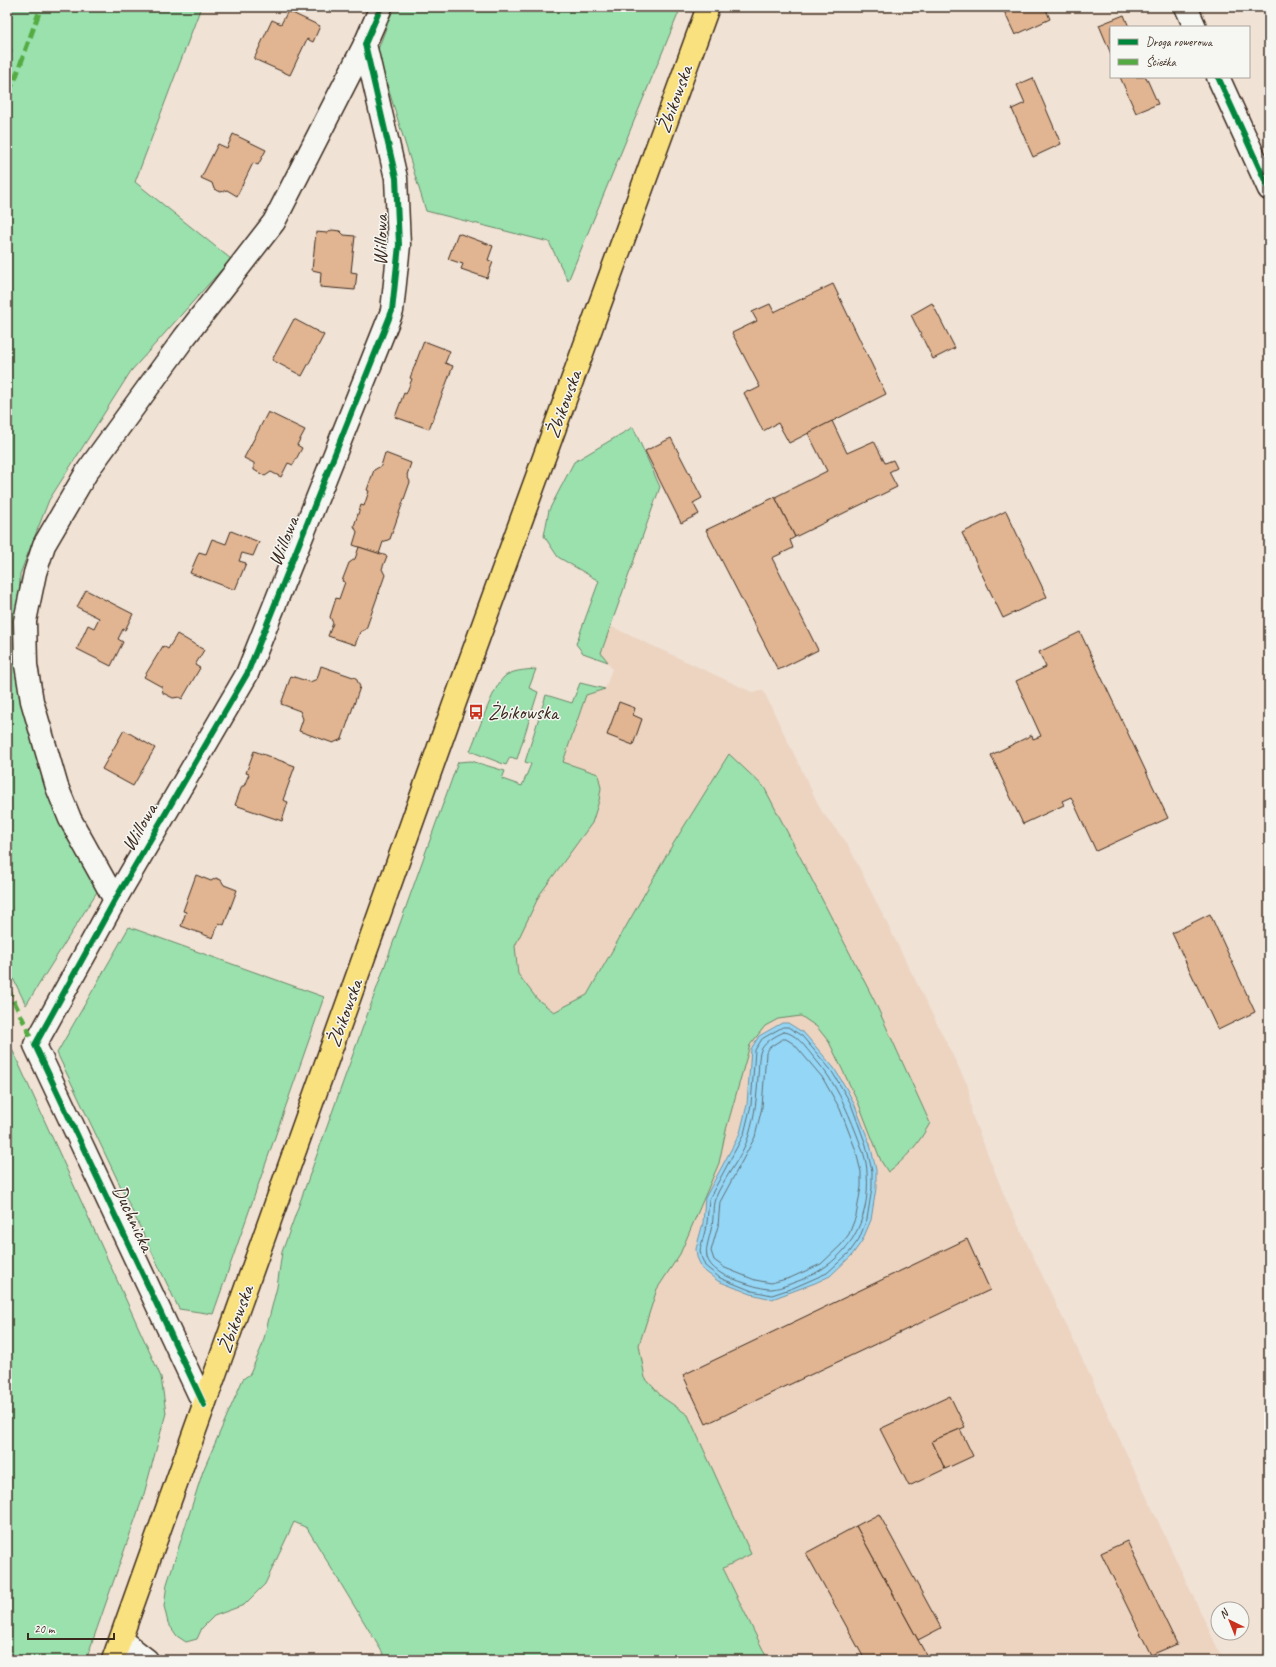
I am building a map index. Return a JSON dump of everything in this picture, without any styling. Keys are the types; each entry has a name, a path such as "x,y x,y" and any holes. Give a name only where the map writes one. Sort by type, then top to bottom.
{"main road":[{"name":"Żbikowska","path":"114,1660 477,640 708,7"}],"street":[{"path":"115,900 70,819 57,787 32,701 26,665 25,621 34,573 44,545 88,470 184,338 274,222 365,44 381,7"},
{"path":"1186,7 1195,26"},
{"name":"Willowa","path":"35,1045 115,900 247,674 392,311 399,245 396,178 365,44"},
{"path":"1218,78 1269,189"},
{"name":"Duchnicka","path":"35,1045 204,1405"},
{"path":"121,1640 147,1660"}],"shaded area":[{"path":"610,626 754,693 763,690 822,812 847,843 968,1086 972,1115 1007,1202 1210,1632 1210,1641 1214,1641 1223,1660 768,1660 723,1568 373,1282 586,695 605,689 612,669 601,653"}],"green space":[{"path":"7,7 201,7 135,182 231,259 131,371 49,500 20,574 18,669 100,887 26,1005 7,966"},
{"path":"394,7 681,7 568,281 549,242 426,211 377,52"},
{"path":"633,427 660,487 601,653 608,662 583,653 576,644 599,581 558,557 544,536 549,510 574,462"},
{"path":"536,669 529,688 538,692 517,759 510,757 506,765 470,751 490,701 504,677 515,672"},
{"path":"580,683 605,689 586,695 563,762 598,774 601,788 599,801 592,823 540,894 515,946 518,974 537,999 554,1012 587,995 670,849 729,754 764,787 874,1000 930,1123 912,1150 901,1162 888,1172 881,1161 858,1102 829,1042 817,1027 801,1016 778,1019 765,1026 750,1045 726,1130 719,1163 680,1254 657,1289 639,1345 645,1378 662,1397 688,1415 751,1554 723,1568 768,1660 387,1660 307,1528 294,1522 265,1584 244,1605 214,1616 202,1628 197,1639 186,1642 177,1636 168,1623 164,1606 167,1584 203,1471 243,1379 250,1374 262,1346 277,1287 282,1252 458,762 471,761 505,771 502,779 522,786 531,764 525,762 546,695 572,703"},
{"path":"129,927 324,997 213,1314 179,1309 57,1053"},
{"path":"7,1038 161,1377 166,1413 144,1494 86,1660 7,1660"}],"water":[{"path":"782,1023 788,1023 804,1033 834,1068 846,1088 854,1103 870,1144 876,1170 876,1188 871,1220 862,1241 852,1255 830,1276 772,1299 751,1294 718,1281 702,1269 697,1257 696,1249 703,1223 705,1198 740,1133 747,1105 751,1049 759,1036"}],"building":[{"path":"1013,7 1045,7 1050,19 1015,35 1004,11"},
{"path":"288,11 320,26 313,42 307,39 290,75 254,59 272,20 281,24"},
{"path":"1124,15 1129,26 1110,26 1110,52 1099,25"},
{"path":"1033,78 1061,144 1033,157 1012,109 1025,103 1017,85"},
{"path":"1120,78 1146,78 1158,104 1136,113"},
{"path":"233,134 266,150 258,165 253,163 237,196 227,190 221,192 214,189 212,183 201,178 218,144 227,148"},
{"path":"332,230 340,231 344,235 355,236 351,272 357,273 355,290 320,287 321,272 312,270 316,232 327,233"},
{"path":"458,233 493,246 488,260 493,262 487,278 461,269 463,264 448,259"},
{"path":"833,284 886,394 789,443 778,423 763,431 744,393 748,390 750,392 760,387 732,333 757,321 752,312 770,304 774,312"},
{"path":"932,303 955,348 933,359 911,315"},
{"path":"294,319 324,335 302,376 272,360"},
{"path":"424,341 450,351 445,363 453,366 429,429 395,417 404,393 406,394 412,379 410,378"},
{"path":"268,412 305,430 297,445 302,448 293,465 288,463 281,477 271,472 265,476 254,470 254,463 244,458"},
{"path":"832,421 847,453 874,441 885,463 893,460 897,468 889,472 897,487 795,537 775,497 827,471 808,433"},
{"path":"671,438 702,498 693,503 699,514 681,523 645,451"},
{"path":"385,453 411,463 407,475 410,482 390,539 383,542 379,554 353,545 357,532 354,526 361,505 364,506 369,491 367,490 374,470 381,466"},
{"path":"775,497 795,537 790,540 793,548 772,558 818,650 778,670 706,530"},
{"path":"1006,511 1047,597 1003,618 962,533"},
{"path":"231,531 259,542 253,556 242,553 239,561 246,563 235,590 190,573 199,552 206,554 212,539 226,544"},
{"path":"359,547 387,556 382,569 385,575 366,629 360,632 355,645 328,636 333,623 330,617 336,598 339,599 345,582 342,581 349,563 355,559"},
{"path":"86,590 133,614 125,630 123,629 118,639 123,642 111,666 77,649 88,625 94,628 99,618 77,607"},
{"path":"1080,632 1168,818 1096,851 1071,797 1062,801 1064,805 1023,824 991,755 1032,735 1033,739 1041,736 1016,681 1046,667 1039,652"},
{"path":"177,634 204,650 195,665 200,668 182,699 179,697 173,698 163,693 162,687 144,677 163,646 168,649"},
{"path":"321,666 356,678 360,687 342,739 333,743 299,731 303,719 300,711 281,704 291,676 310,682 317,679"},
{"path":"619,702 635,708 633,715 642,719 633,745 607,735"},
{"path":"124,730 155,748 133,786 102,769"},
{"path":"254,751 295,766 283,800 288,802 282,821 235,805 242,786 244,786 249,774 246,773"},
{"path":"196,875 211,881 216,878 221,880 224,885 237,890 224,925 219,923 213,938 181,926 186,912 183,911"},
{"path":"1210,914 1255,1012 1218,1030 1172,933"},
{"path":"967,1239 990,1290 706,1424 683,1375"},
{"path":"950,1396 965,1427 932,1441 945,1469 909,1486 880,1429"},
{"path":"960,1429 973,1456 945,1469 932,1441"},
{"path":"879,1514 941,1628 918,1640 856,1526"},
{"path":"856,1526 929,1660 865,1660 806,1553"},
{"path":"1127,1541 1177,1644 1151,1655 1101,1553"}],"marked path":[{"path":"7,92 14,82 41,7"},
{"path":"7,987 35,1045"}],"cycle path":[{"path":"204,1405 35,1045 115,900 247,674 392,311 399,245 396,178 365,44 381,7"},
{"path":"1218,78 1269,189"}],"place":[{"name":"Żbikowska","path":"476,712"}]}
